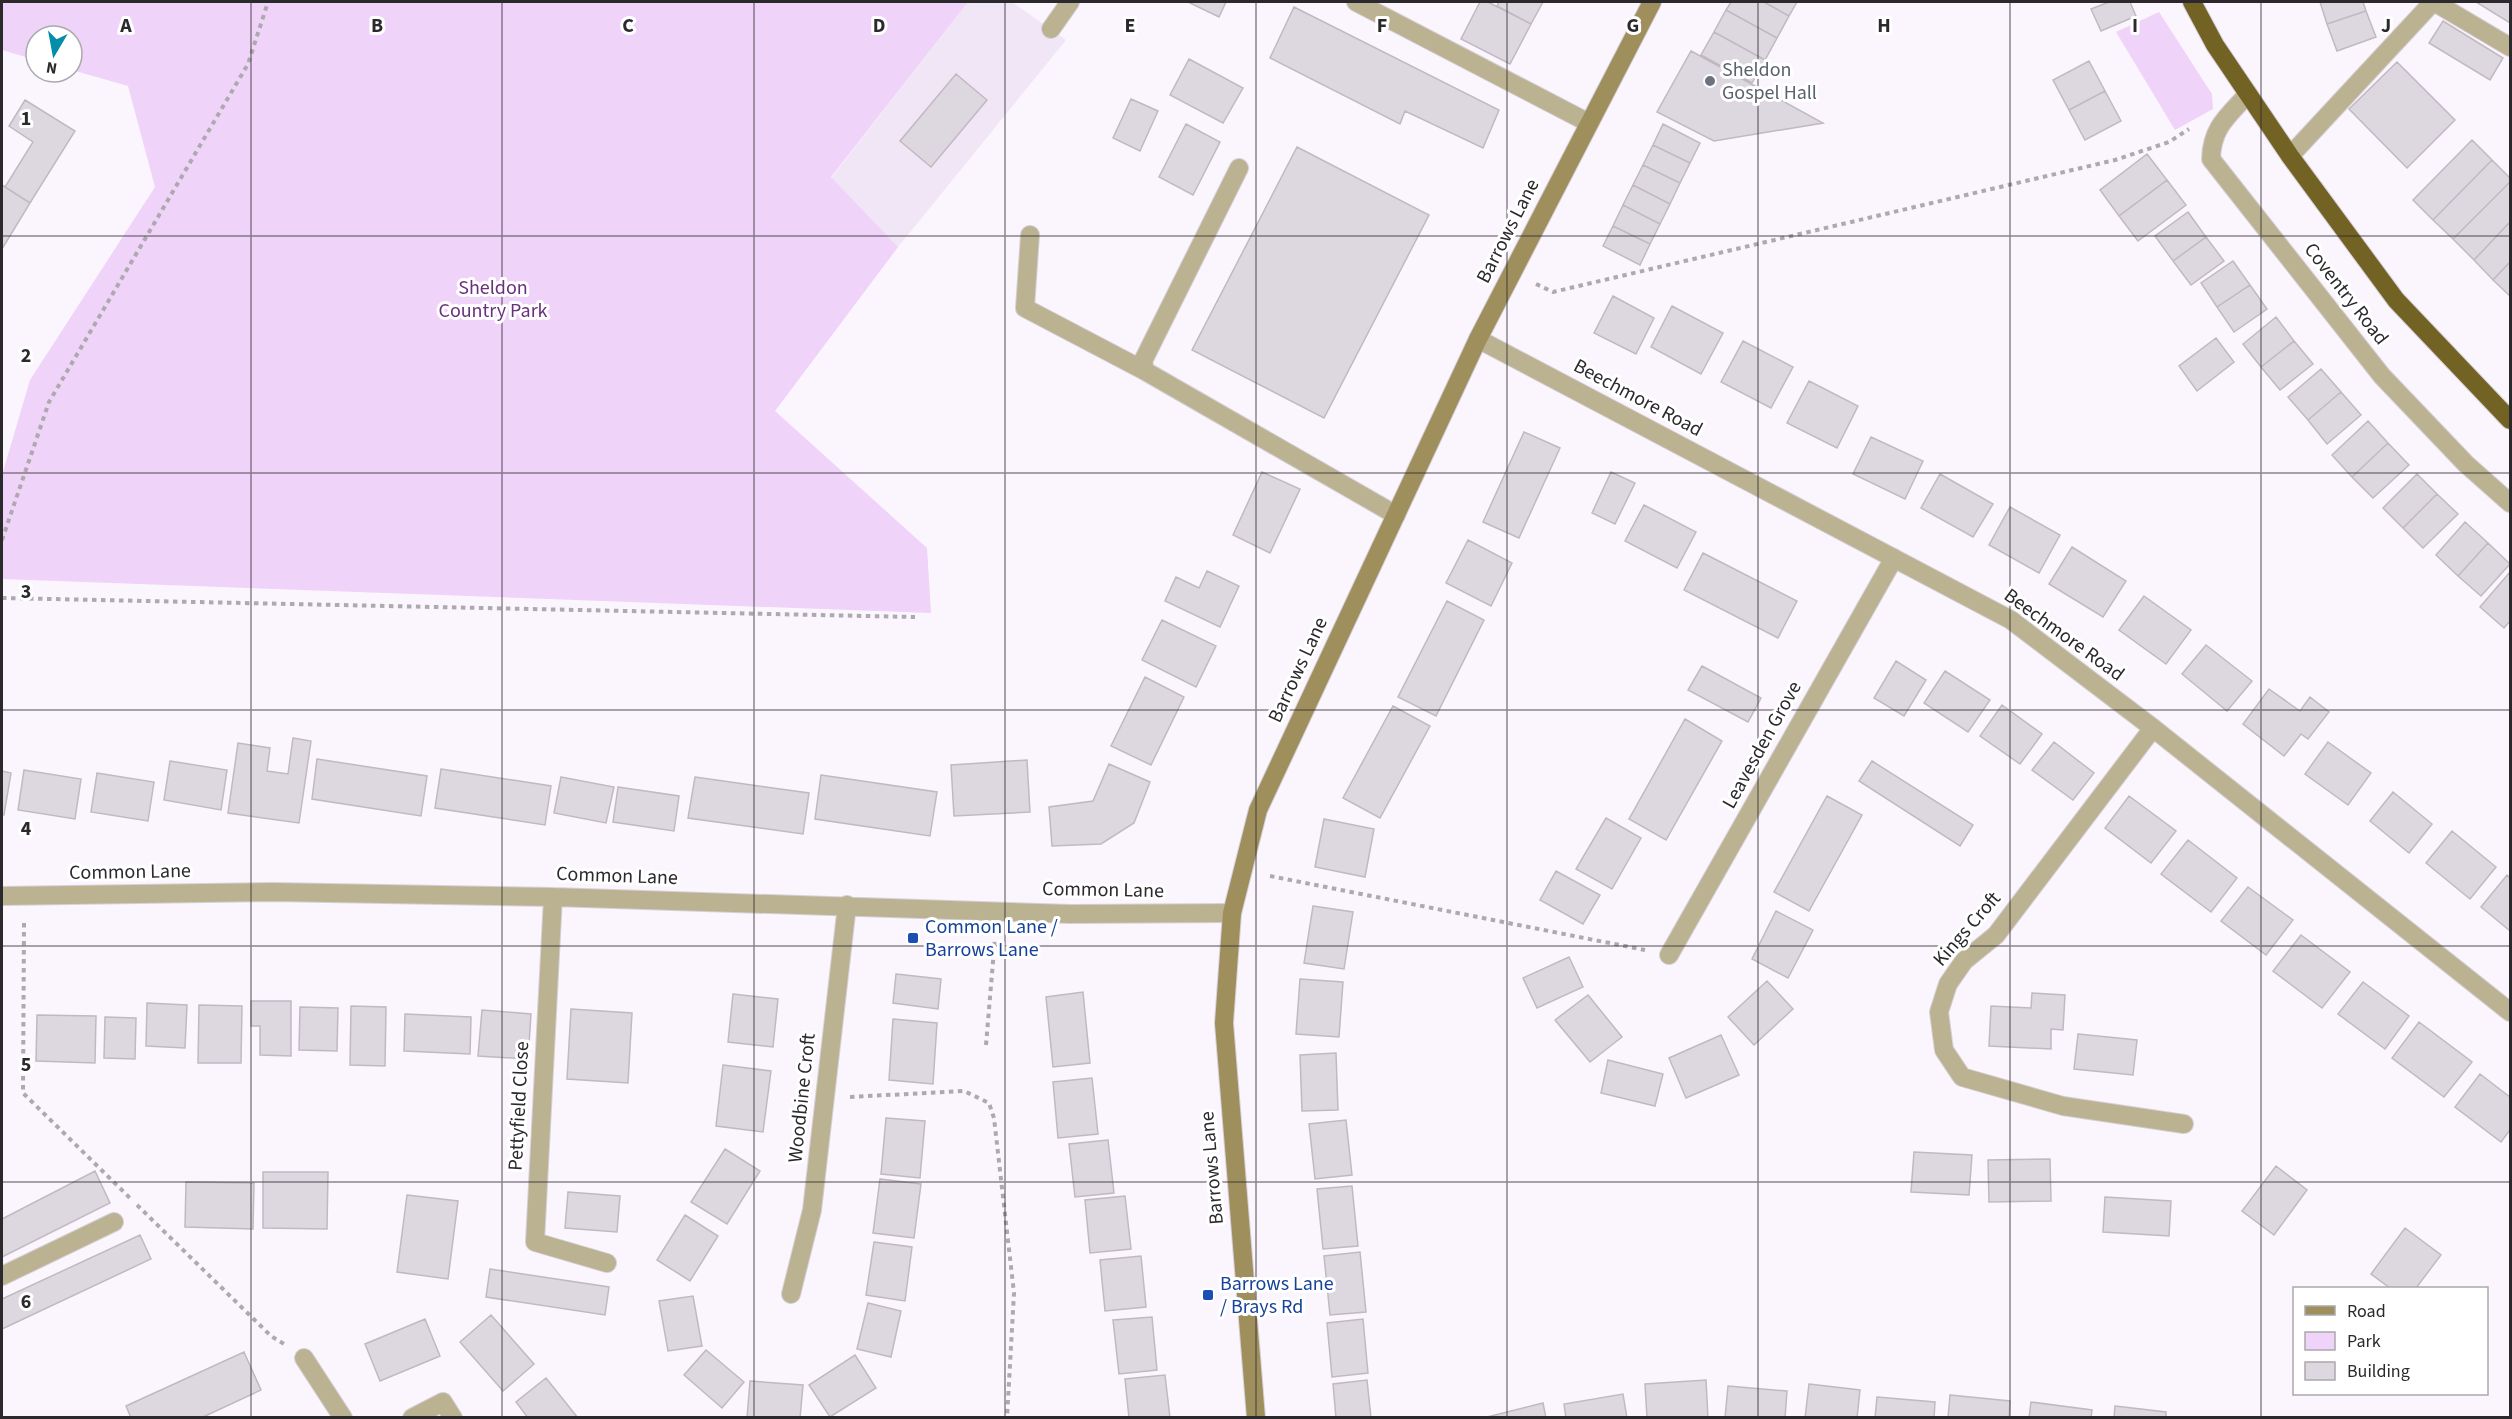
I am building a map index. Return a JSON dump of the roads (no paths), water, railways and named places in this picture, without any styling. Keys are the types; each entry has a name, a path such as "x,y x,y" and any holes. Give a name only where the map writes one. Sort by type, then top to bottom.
{"highway":[{"name":"Coventry Road","path":"2192,2 2215,45 2290,156 2396,300 2511,420"}],"street":[{"path":"1051,29 1070,2"},
{"path":"1356,2 1589,123"},
{"name":"Barrows Lane","path":"1256,1418 1224,1023 1232,913 1258,810 1478,339 1652,2"},
{"path":"2290,156 2433,2 2511,47"},
{"name":"Coventry Road","path":"2248,94 2218,126 2211,144 2211,159 2382,376 2466,465 2511,503"},
{"path":"1145,371 1143,361 1239,168"},
{"path":"1030,236 1026,308 1145,371 1396,515"},
{"name":"Beechmore Road","path":"1478,339 2011,620 2153,728 2511,1012"},
{"name":"Leavesden Grove","path":"1669,955 1894,558"},
{"name":"Kings Croft","path":"2153,728 1996,935 1965,961 1948,984 1939,1012 1944,1050 1962,1077 2063,1106 2184,1124"},
{"name":"Common Lane","path":"2,896 273,892 847,905 1071,914 1232,913"},
{"name":"Pettyfield Close","path":"553,897 535,1242 607,1263"},
{"name":"Woodbine Croft","path":"791,1294 812,1210 847,905"},
{"path":"2,1276 114,1222"},
{"path":"304,1358 343,1418"},
{"path":"412,1418 442,1402 453,1418"}],"place":[{"name":"Sheldon Gospel Hall","path":"1710,81"},
{"name":"Common Lane / Barrows Lane","path":"913,938"},
{"name":"Barrows Lane / Brays Rd","path":"1208,1295"}],"park label":[{"name":"Sheldon Country Park","path":"493,300"}]}
